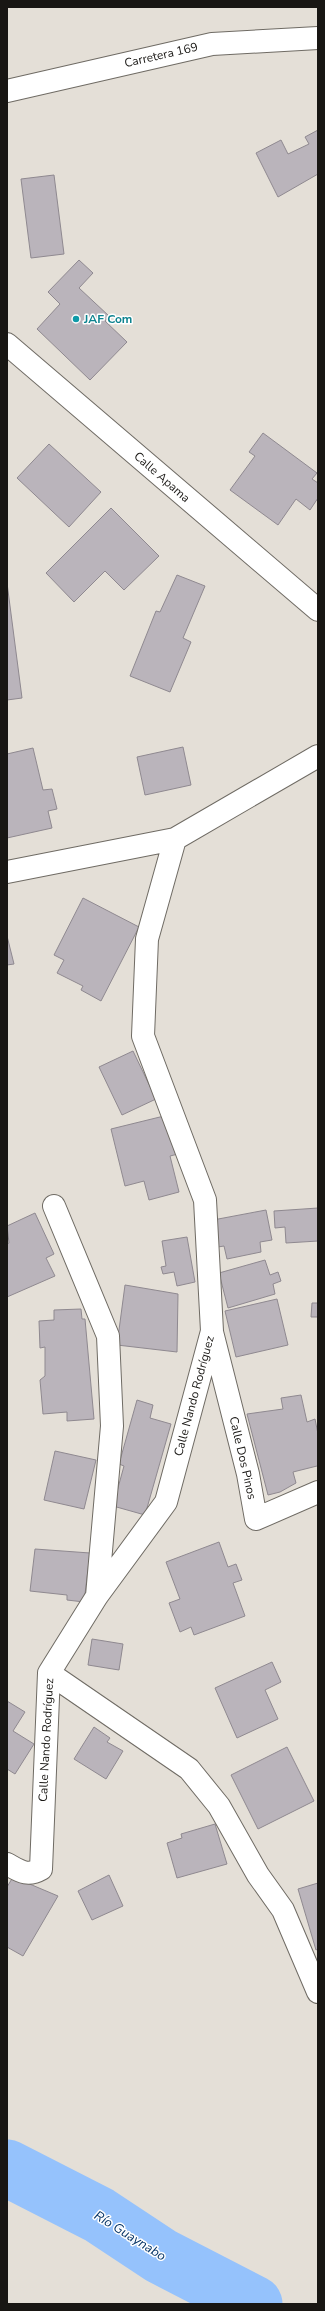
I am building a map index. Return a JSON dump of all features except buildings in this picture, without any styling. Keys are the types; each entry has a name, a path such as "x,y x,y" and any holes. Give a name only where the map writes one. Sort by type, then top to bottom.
{"street":[{"name":"Carretera 169","path":"7,91 212,44 318,38"},
{"name":"Calle Apama","path":"7,344 318,610"},
{"path":"7,872 175,839 318,756"},
{"name":"Calle Nando Rodríguez","path":"7,1864 21,1872 32,1874 41,1869 49,1673 97,1596 166,1502 212,1331 204,1200 143,1036 147,939 175,839"},
{"path":"54,1206 108,1336 112,1426 97,1596"},
{"name":"Calle Dos Pinos","path":"212,1331 248,1474 256,1519 318,1492"},
{"path":"49,1673 190,1769 219,1806 258,1875 283,1910 318,1992"}],"waterway":[{"name":"Río Guaynabo","path":"7,2168 99,2215 161,2256 254,2304"}],"place":[{"name":"JAF Com","path":"76,319"}]}
